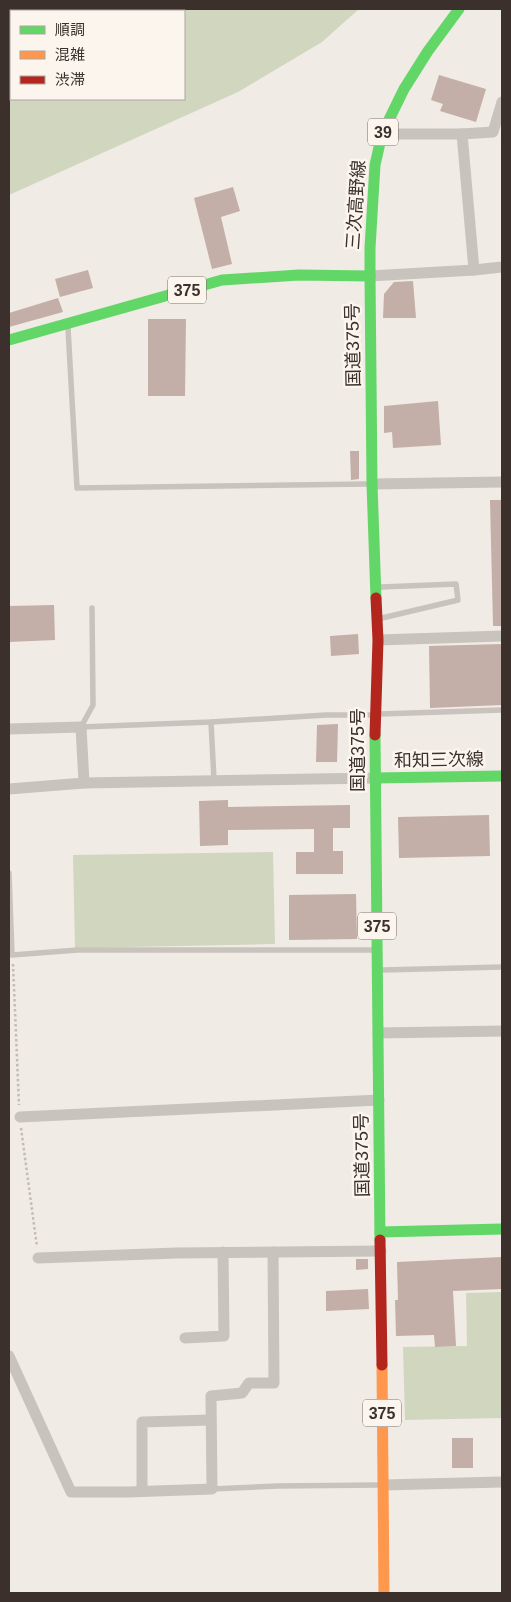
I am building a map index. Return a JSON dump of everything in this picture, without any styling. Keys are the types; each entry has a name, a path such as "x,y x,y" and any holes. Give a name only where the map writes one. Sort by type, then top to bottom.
{"main road":[{"name":"三次高野線","path":"370,276 375,165 382,134 409,81 428,51 459,9"},
{"name":"375","path":"9,340 222,280 299,275 370,276"},
{"name":"国道375号","path":"370,276 372,484 378,640 375,778 384,1593"},
{"name":"和知三次線","path":"375,778 502,776"},
{"path":"380,1232 502,1229"}],"street":[{"path":"382,134 493,132 502,102"},
{"path":"462,134 474,270"},
{"path":"370,276 502,267"},
{"path":"372,484 502,482"},
{"path":"378,640 502,636"},
{"path":"9,729 81,727 84,783"},
{"path":"9,789 84,783 375,778"},
{"path":"378,1033 502,1030"},
{"path":"20,1117 379,1100"},
{"path":"38,1258 223,1252 380,1251"},
{"path":"184,1338 224,1336 223,1252"},
{"path":"9,1356 71,1492 142,1492 212,1489 211,1396 242,1393 249,1383 274,1383 273,1252"},
{"path":"142,1492 142,1422 211,1420"},
{"path":"383,1485 502,1482"}],"lane":[{"path":"68,323 77,488 372,484"},
{"path":"376,587 456,584 458,600 377,619"},
{"path":"81,727 93,705 92,608"},
{"path":"81,727 326,715 502,710"},
{"path":"211,722 214,780"},
{"path":"9,873 12,954 78,950 377,950"},
{"path":"378,970 502,967"},
{"path":"212,1489 383,1485"}],"path":[{"path":"12,954 20,1117 38,1258"}],"green space":[{"path":"9,9 359,9 322,42 238,92 9,195"},
{"path":"273,852 275,944 75,948 73,855"},
{"path":"502,1292 502,1418 405,1420 403,1347 467,1346 466,1293"}],"building":[{"path":"439,75 486,89 476,122 440,111 443,104 431,100"},
{"path":"233,187 240,211 221,217 232,264 212,269 194,198"},
{"path":"88,270 93,288 60,297 55,279"},
{"path":"413,281 416,318 383,318 384,294 394,282"},
{"path":"58,298 63,312 9,327 9,313"},
{"path":"148,319 186,319 185,396 148,396"},
{"path":"438,401 441,445 393,448 392,432 384,433 384,406"},
{"path":"350,451 359,451 359,479 351,480"},
{"path":"490,500 502,500 502,626 493,626"},
{"path":"54,605 55,640 9,642 9,606"},
{"path":"358,634 359,654 331,656 330,636"},
{"path":"502,644 502,705 430,708 429,646"},
{"path":"338,724 337,762 316,762 317,725"},
{"path":"228,800 228,807 350,805 350,828 333,828 333,851 343,851 343,874 296,874 296,852 314,852 314,829 228,830 228,845 200,846 199,801"},
{"path":"489,815 490,856 399,858 398,817"},
{"path":"356,894 357,939 289,940 289,895"},
{"path":"502,1257 502,1289 453,1291 456,1346 435,1347 434,1335 396,1336 395,1300 398,1300 397,1262"},
{"path":"356,1259 368,1259 368,1269 356,1270"},
{"path":"368,1289 369,1309 326,1311 326,1291"},
{"path":"452,1438 473,1438 473,1468 452,1468"}],"traffic: fast":[{"path":"370,276 375,165 382,134 404,89 428,51 459,9"},
{"path":"9,340 222,280 299,275 370,276 372,484 376,598"},
{"path":"375,735 380,1240"},
{"path":"375,778 502,776"},
{"path":"380,1232 502,1229"}],"traffic: slow":[{"path":"382,1365 384,1593"}],"traffic: jam":[{"path":"375,735 378,640 376,598"},
{"path":"380,1240 382,1365"}]}
